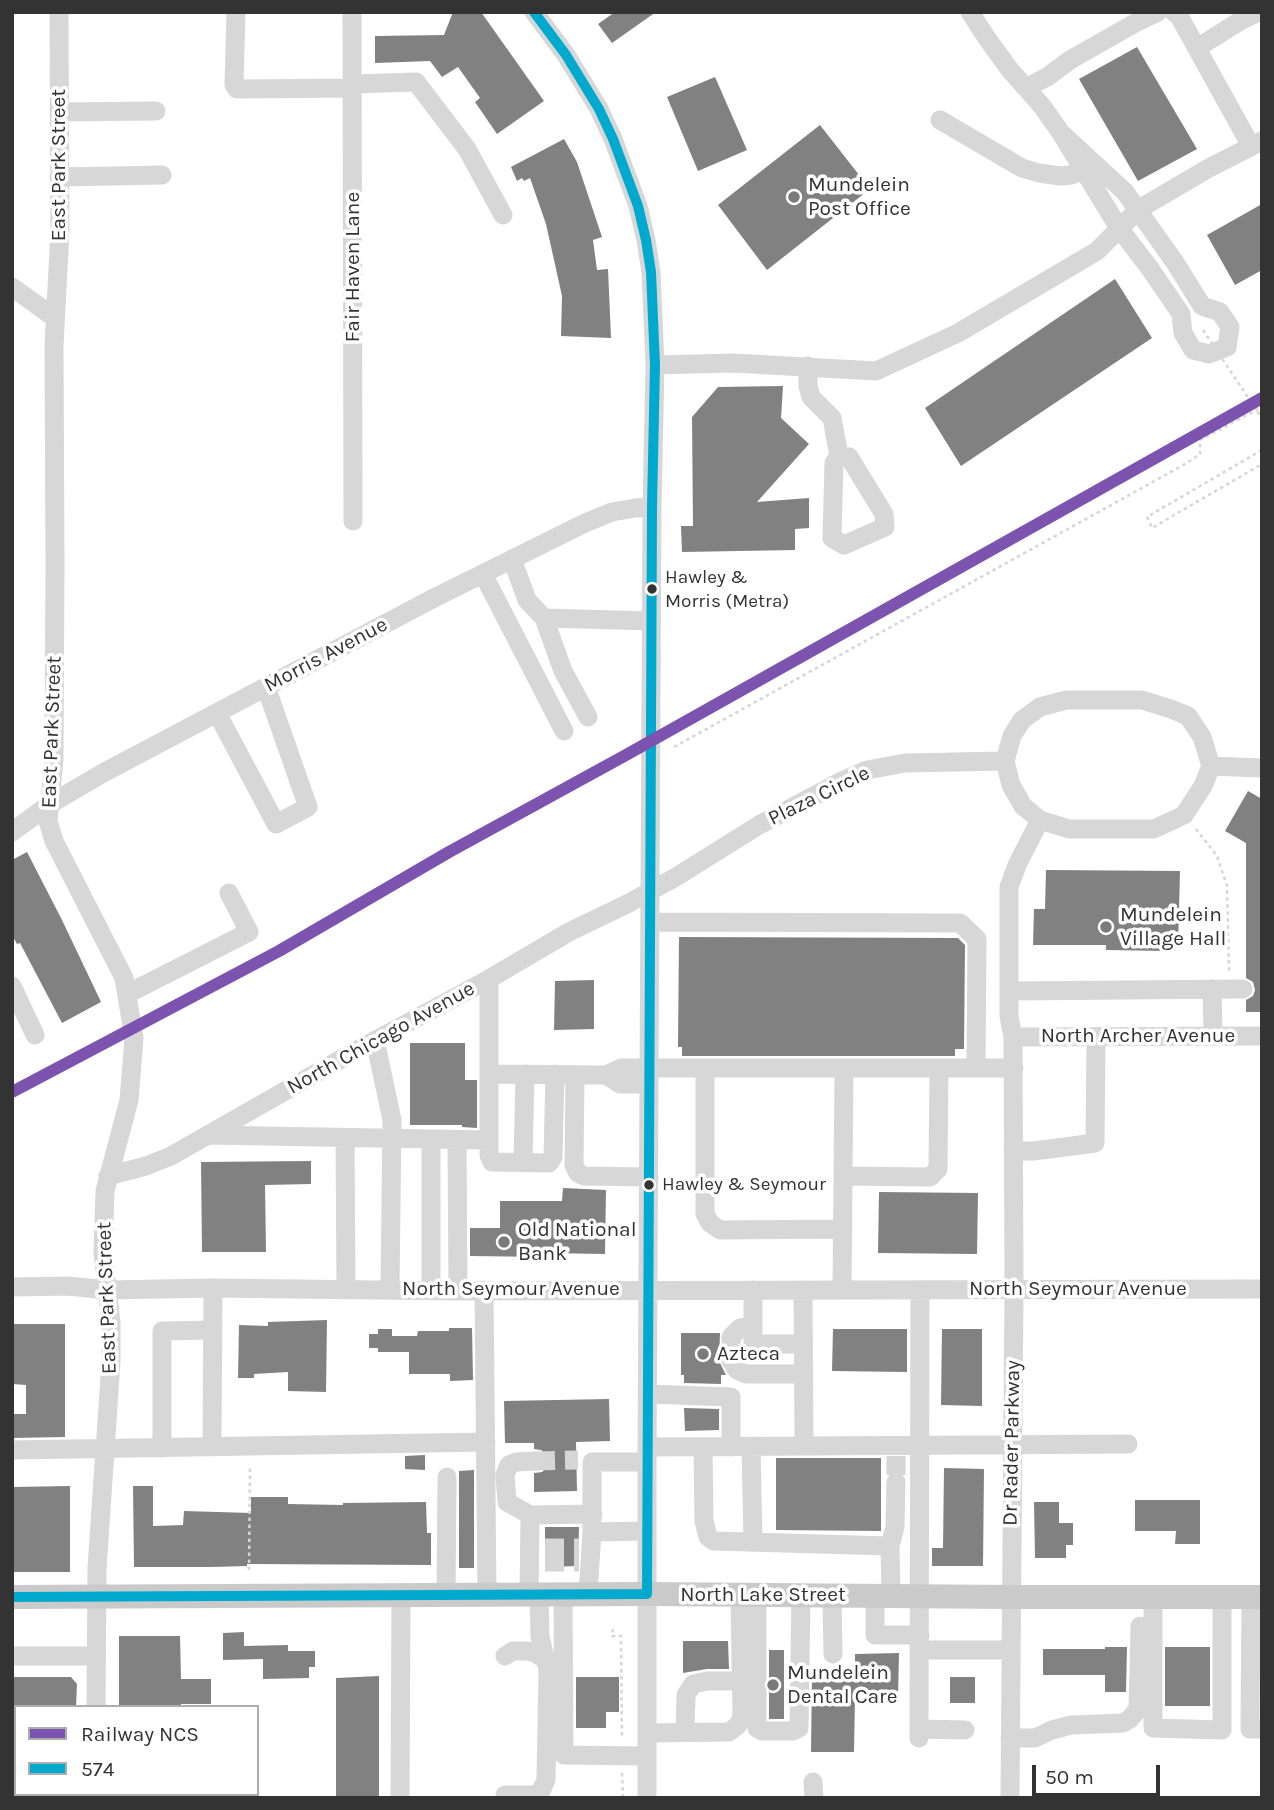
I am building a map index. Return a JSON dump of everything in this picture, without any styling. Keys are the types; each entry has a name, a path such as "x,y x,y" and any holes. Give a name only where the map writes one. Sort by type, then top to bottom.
{"main road":[{"name":"North Lake Street","path":"12,1597 588,1594 1256,1597"}],"street":[{"name":"East Park Street","path":"59,12 60,230 54,346 54,731 48,821 54,841 124,978 134,1038 129,1100 104,1191 103,1253 111,1324 111,1362 96,1597 96,1705"},
{"path":"236,12 234,85 237,89 416,82 467,149 503,215"},
{"name":"Fair Haven Lane","path":"352,12 353,522"},
{"path":"534,12 566,55 599,109 613,139 638,206 651,272 655,365 652,507 647,1798"},
{"path":"970,12 986,37 1089,167 1119,228 1181,314 1183,332 1193,349 1209,354 1227,347 1230,327 1220,313 1202,306 1125,192 1089,167"},
{"path":"1026,88 1070,60 1158,12"},
{"path":"655,365 733,363 876,371 958,333 1097,251 1139,209 1256,144 1179,16 1174,12"},
{"path":"1197,47 1257,13"},
{"path":"60,112 156,111"},
{"path":"940,120 1022,168 1060,176 1089,167"},
{"path":"60,177 162,175"},
{"path":"12,288 55,318"},
{"path":"808,366 811,397 832,418 839,456"},
{"name":"Morris Avenue","path":"12,832 50,804 103,773 512,559 584,523 635,508 652,507"},
{"path":"512,559 527,600 544,618 563,671 589,717"},
{"path":"483,574 564,731"},
{"path":"544,618 652,621"},
{"path":"217,713 276,824 308,807 266,687"},
{"path":"1066,699 1142,699 1188,716 1202,737 1211,766 1203,786 1184,814 1154,829 1069,829 1040,820 1023,806 1011,785 1005,761 1012,736 1022,720 1040,708 1066,699"},
{"name":"Plaza Circle","path":"650,891 759,825 867,770 905,763 1005,761"},
{"path":"1211,766 1262,768"},
{"name":"Dr Rader Parkway","path":"1010,1798 1014,1068 1009,1016 1009,887 1017,864 1040,820"},
{"name":"North Chicago Avenue","path":"108,1176 171,1156 569,932 650,891"},
{"path":"127,994 249,932 229,894"},
{"path":"650,922 960,923 977,939 976,1068"},
{"path":"489,979 489,1155 492,1162 549,1163 554,1157 555,1074"},
{"path":"12,986 35,1035"},
{"path":"1212,989 1213,1036"},
{"path":"1009,991 1243,989"},
{"name":"North Archer Avenue","path":"1013,1037 1262,1036"},
{"path":"1013,1151 1095,1143 1096,1037"},
{"path":"375,1040 392,1120 390,1289"},
{"path":"489,1074 606,1075 620,1084 650,1076 705,1068 1014,1068"},
{"path":"705,1068 705,1213 710,1223 720,1230 843,1229"},
{"path":"842,1290 844,1068"},
{"path":"843,1176 930,1177 938,1169 939,1068"},
{"path":"523,1162 525,1074"},
{"path":"575,1075 574,1165 578,1173 584,1176 649,1177"},
{"path":"207,1135 489,1140"},
{"path":"345,1138 346,1289"},
{"path":"431,1139 431,1290"},
{"path":"457,1140 458,1291"},
{"name":"North Seymour Avenue","path":"12,1287 68,1286 107,1290 213,1288 458,1291 1262,1289"},
{"path":"212,1447 213,1288"},
{"path":"484,1290 487,1595"},
{"path":"753,1290 753,1344 803,1344"},
{"path":"803,1290 804,1446"},
{"path":"919,1290 919,1734 965,1730"},
{"path":"753,1326 740,1328 731,1337 731,1361 737,1370 746,1374 803,1374"},
{"path":"162,1448 162,1331 213,1330"},
{"path":"648,1395 731,1397 741,1447 753,1542"},
{"path":"12,1450 485,1443"},
{"path":"588,1594 585,1461 703,1447 804,1446 896,1451 919,1446 1128,1444"},
{"path":"703,1447 704,1521 708,1537 714,1541 890,1545"},
{"path":"536,1461 509,1465 505,1475 507,1502 587,1544 647,1531"},
{"path":"446,1595 447,1477"},
{"path":"896,1482 895,1527 875,1635 1010,1650"},
{"path":"530,1515 564,1755 647,1756"},
{"path":"400,1798 401,1595"},
{"path":"505,1795 535,1795 541,1791 547,1780 548,1669 540,1637 543,1595"},
{"path":"647,1732 729,1732 737,1727 742,1718 741,1681 748,1595"},
{"path":"748,1595 757,1728 762,1731 793,1731 799,1728 801,1595"},
{"path":"832,1596 833,1654"},
{"path":"1147,1597 1153,1728 1222,1730 1222,1597"},
{"path":"1010,1738 1035,1738 1071,1725 1123,1723 1130,1719 1138,1709 1147,1597"},
{"path":"1256,1597 1250,1729 1262,1729"},
{"path":"505,1656 513,1651 527,1651 536,1653 545,1660"},
{"path":"12,1656 96,1656"},
{"path":"685,1732 686,1695 693,1684 707,1681 741,1681"}],"path":[{"path":"1203,330 1261,418"},
{"path":"674,747 1187,463 1200,454 1200,440 1262,407"},
{"path":"1262,450 1147,517 1153,528 1262,464"},
{"path":"1184,814 1217,856 1223,871 1227,886 1229,974"},
{"path":"249,1570 250,1447"},
{"path":"613,1629 612,1636 621,1636 623,1798"}],"building":[{"path":"453,12 481,12 544,101 497,134 475,102 480,98 458,67 442,77 430,61 375,63 375,36 444,35"},
{"path":"615,12 656,12 612,43 598,24"},
{"path":"1137,47 1197,149 1138,181 1079,79"},
{"path":"715,77 747,150 698,171 667,97"},
{"name":"Mundelein Post Office","path":"820,125 870,189 767,270 718,205"},
{"path":"564,139 577,162 602,237 593,240 597,270 608,269 611,338 561,336 562,296 546,224 530,178 517,181 511,167"},
{"path":"1262,204 1262,270 1235,285 1207,235"},
{"path":"1115,279 1152,338 961,466 925,408"},
{"path":"783,386 781,418 809,444 757,502 809,498 809,528 795,529 795,550 682,552 681,526 693,526 692,417 718,387"},
{"path":"1248,791 1262,799 1262,1012 1246,1012 1246,1000 1253,996 1255,990 1253,982 1246,978 1246,843 1225,831"},
{"path":"27,852 101,1002 62,1023 20,943 17,944 12,935 12,860"},
{"name":"Mundelein Village Hall","path":"1046,870 1180,871 1178,947 1168,947 1168,951 1106,950 1106,945 1033,945 1034,909 1045,909"},
{"path":"679,937 958,938 965,945 964,1049 955,1049 955,1056 682,1056 682,1047 678,1047"},
{"path":"594,980 594,1029 554,1030 555,981"},
{"path":"410,1043 465,1043 465,1080 477,1080 477,1128 462,1125 410,1125"},
{"path":"311,1161 311,1184 265,1185 266,1252 202,1252 201,1162"},
{"path":"563,1188 606,1190 605,1254 547,1253 547,1257 470,1256 470,1228 500,1228 500,1201 562,1201"},
{"path":"879,1192 978,1193 977,1254 878,1253"},
{"path":"327,1320 326,1392 288,1391 288,1372 238,1378 239,1325 268,1326 268,1322"},
{"path":"12,1324 65,1324 65,1437 12,1438 12,1414 26,1414 26,1385 12,1384"},
{"path":"449,1328 472,1328 473,1380 450,1381 450,1374 409,1374 409,1352 378,1352 378,1348 369,1348 369,1334 378,1334 378,1329 392,1329 392,1336 417,1336 418,1331 449,1331"},
{"path":"833,1329 907,1329 907,1372 832,1371"},
{"path":"942,1329 982,1329 982,1406 941,1405"},
{"name":"Azteca","path":"681,1333 720,1333 719,1361 726,1375 721,1375 721,1384 684,1383 684,1375 681,1375"},
{"path":"609,1399 610,1441 576,1442 577,1491 534,1492 534,1473 542,1472 547,1467 547,1455 534,1449 534,1443 505,1443 504,1401"},
{"path":"684,1408 719,1409 719,1430 685,1431"},
{"path":"425,1455 425,1470 405,1469 405,1456"},
{"path":"776,1458 881,1458 881,1531 776,1530"},
{"path":"944,1468 984,1469 983,1566 932,1566 932,1548 943,1548"},
{"path":"474,1470 474,1568 459,1568 459,1471"},
{"path":"70,1486 70,1572 12,1572 13,1487"},
{"path":"133,1486 153,1486 153,1526 183,1525 184,1511 251,1513 251,1497 288,1497 288,1504 426,1502 427,1533 431,1533 431,1565 247,1564 134,1567"},
{"path":"1135,1500 1200,1500 1200,1544 1175,1544 1176,1531 1135,1531"},
{"path":"1034,1502 1059,1502 1059,1523 1073,1523 1073,1545 1066,1545 1066,1558 1035,1558"},
{"path":"545,1527 579,1527 578,1566 545,1567"},
{"path":"244,1632 244,1646 288,1645 288,1651 315,1651 315,1667 309,1667 309,1678 263,1679 263,1659 223,1660 223,1633"},
{"path":"119,1636 180,1636 181,1679 211,1679 211,1704 119,1705"},
{"path":"683,1641 728,1641 729,1669 683,1673"},
{"path":"1127,1647 1126,1692 1105,1692 1105,1675 1043,1675 1043,1649"},
{"path":"1165,1647 1210,1647 1210,1706 1165,1706"},
{"name":"Mundelein Dental Care","path":"769,1650 784,1650 784,1719 769,1719"},
{"path":"899,1653 898,1696 855,1695 854,1752 811,1752 812,1674 855,1674 855,1654"},
{"path":"379,1676 379,1798 336,1798 336,1678"},
{"path":"12,1677 71,1677 77,1684 76,1705 12,1707"},
{"path":"576,1677 619,1677 619,1712 606,1712 606,1728 576,1728"},
{"path":"950,1677 975,1677 975,1703 950,1703"}],"tunnel":[{"path":"896,1456 896,1482"},
{"path":"536,1461 578,1460"},
{"path":"545,1548 579,1548"},
{"path":"545,1562 579,1562"}],"rail line":[{"name":"NCS","path":"12,1092 279,951 449,852 1262,398"}],"transit line":[{"name":"574","path":"12,1597 647,1594 655,365 651,272 638,206 613,139 599,109 566,55 534,12"}],"place":[{"name":"Mundelein Post Office","path":"794,197"},
{"name":"Hawley & Morris (Metra)","path":"652,589"},
{"name":"Mundelein Village Hall","path":"1106,927"},
{"name":"Hawley & Seymour","path":"649,1185"},
{"name":"Old National Bank","path":"504,1242"},
{"name":"Azteca","path":"703,1354"},
{"name":"Mundelein Dental Care","path":"773,1685"}]}
